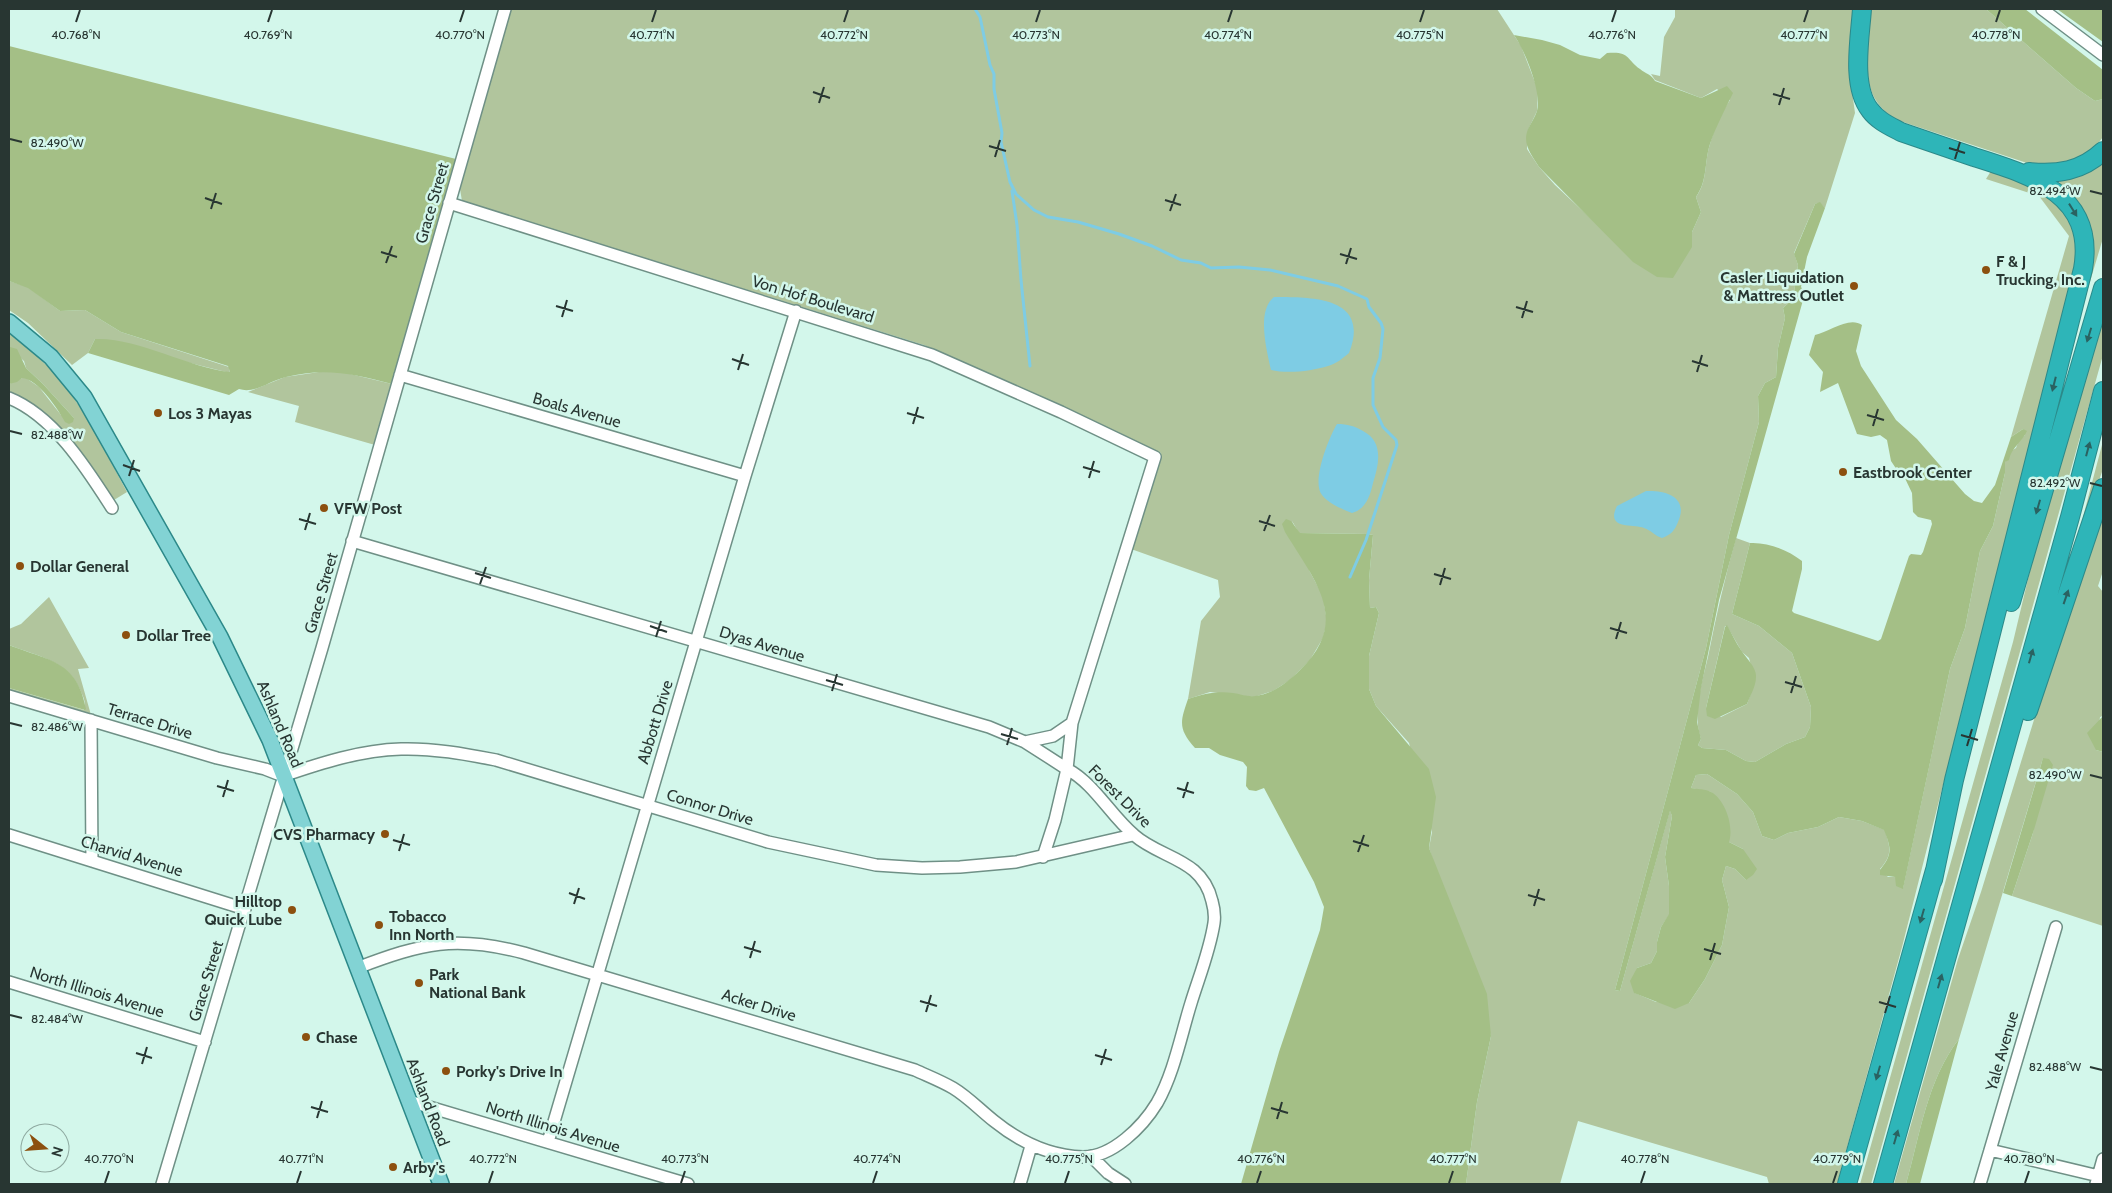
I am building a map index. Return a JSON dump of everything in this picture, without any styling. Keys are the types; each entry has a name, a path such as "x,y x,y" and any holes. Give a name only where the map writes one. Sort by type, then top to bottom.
{"highway":[{"path":"1862,9 1859,82 1865,104 1885,124 1901,132 2020,171 2045,174 2067,171 2088,163 2103,151"},
{"path":"1933,880 1954,780 2085,261 2083,234 2071,206 2057,192 2020,171"},
{"path":"1847,1184 2038,508 2103,288"},
{"path":"1883,1184 2103,391"},
{"path":"1956,924 1976,888 2040,671 2103,488"}],"main road":[{"name":"Ashland Road","path":"9,322 52,357 76,386 91,409 238,671 266,731 442,1184"}],"street":[{"name":"Grace Street","path":"162,1184 245,909 505,9"},
{"path":"2042,9 2103,55"},
{"name":"Von Hof Boulevard","path":"449,204 932,355 1070,416 1155,457"},
{"name":"Abbott Drive","path":"548,1142 744,476 796,311"},
{"name":"Boals Avenue","path":"400,375 744,476"},
{"path":"9,398 24,405 44,420 84,466 112,508"},
{"name":"Forest Drive","path":"1091,1156 1104,1152 1126,1138 1145,1118 1161,1095 1181,1037 1214,922 1212,900 1204,882 1197,873 1178,859 1134,835 1083,780 1067,769 1072,723 1155,457"},
{"name":"Dyas Avenue","path":"352,541 988,727 1025,742 1067,769"},
{"name":"Terrace Drive","path":"9,696 217,758 265,769 283,776"},
{"path":"91,720 92,861"},
{"path":"1025,742 1053,736 1072,723"},
{"name":"Connor Drive","path":"283,776 340,758 399,749 429,750 496,760 768,842 876,865 922,868 1016,862 1134,835"},
{"path":"1043,857 1055,820 1067,769"},
{"name":"Charvid Avenue","path":"9,835 245,909"},
{"name":"Yale Avenue","path":"1980,1184 2056,927"},
{"name":"Acker Drive","path":"357,968 418,947 452,942 511,949 597,973 916,1070 953,1088 1014,1136 1031,1146 1066,1154 1091,1156"},
{"name":"North Illinois Avenue","path":"9,982 205,1042"},
{"name":"North Illinois Avenue","path":"409,1101 688,1184"},
{"path":"1020,1184 1031,1146"},
{"path":"1990,1150 2099,1179 2103,1158"},
{"path":"1091,1156 1108,1174 1125,1184"}],"green space":[{"path":"511,9 1497,9 1521,46 1538,90 1537,111 1528,130 1527,149 1539,167 1555,185 1602,229 1692,247 1692,232 1701,212 1696,197 1704,178 1708,151 1714,133 1730,100 1717,89 1701,98 1655,80 1651,74 1660,76 1664,37 1675,17 1675,9 1854,9 1850,77 1855,113 1825,208 1820,203 1815,204 1794,253 1798,265 1793,299 1783,308 1785,318 1778,348 1776,377 1765,383 1758,396 1759,422 1729,535 1706,648 1615,990 1620,991 1670,810 1672,816 1665,857 1669,886 1669,915 1661,927 1657,951 1651,963 1637,968 1635,993 1656,1002 1689,1003 1705,979 1722,945 1729,907 1722,880 1726,866 1735,869 1746,880 1743,849 1729,842 1711,792 1691,788 1696,775 1707,774 1737,794 1753,812 1762,836 1774,840 1788,833 1818,827 1839,817 1862,821 1885,830 1889,855 1880,869 1888,877 1895,877 1903,888 1950,669 1965,628 1980,551 1993,526 2005,473 2005,462 2011,451 2016,448 2019,440 2025,435 2023,429 2011,437 2069,236 2039,196 1986,179 1991,171 2036,188 2059,206 2068,218 2074,232 2076,250 2072,276 1902,947 1837,1184 1769,1184 1767,1177 1578,1121 1560,1184 1466,1184 1477,1102 1491,1036 1429,848 1432,832 1409,743 1376,706 1369,689 1369,656 1379,613 1376,607 1370,608 1369,580 1373,535 1299,533 1292,521 1310,572 1323,596 1327,622 1323,638 1310,660 1290,680 1273,691 1254,697 1210,692 1188,699 1201,621 1220,597 1218,580 1131,549 1161,453 924,345 462,201 460,189"},
{"path":"1871,9 1986,9 2076,88 2095,101 2103,99 2103,137 2095,147 2069,164 2033,165 1897,120 1879,105 1872,93 1869,82 1867,57"},
{"path":"1986,9 2025,9 2103,70 2103,99 2095,101 2076,88"},
{"path":"2057,9 2103,9 2103,42"},
{"path":"1514,35 1560,45 1580,55 1600,59 1607,53 1620,53 1627,56 1655,81 1701,98 1727,86 1733,93 1710,144 1704,178 1696,197 1701,212 1692,232 1692,247 1673,278 1657,277 1633,262 1539,167 1528,149 1526,139 1526,134 1537,111 1537,93 1532,72"},
{"path":"9,46 456,159 392,384 340,373 314,372 286,377 251,390 239,389 229,395 88,353 95,339 111,340 145,347 214,369 230,372 228,366 121,332 85,310 60,311 28,288 9,281"},
{"path":"2103,161 2103,238 2073,339 2089,274 2076,200 2059,184 2060,180"},
{"path":"1820,202 1825,208 1807,257 1801,287 1805,293 1719,600 1701,688 1697,722 1701,739 1698,745 1702,748 1726,750 1746,761 1755,762 1786,744 1805,737 1810,727 1811,707 1792,653 1759,626 1732,614 1750,543 1778,548 1802,561 1802,569 1792,611 1794,613 1878,641 1881,639 1909,556 1911,554 1921,555 1932,524 1931,520 1918,517 1913,512 1912,493 1902,472 1897,470 1891,461 1887,440 1880,435 1871,437 1857,434 1838,383 1820,392 1823,372 1809,355 1815,335 1845,323 1851,322 1862,325 1856,351 1861,366 1896,420 1917,439 1965,494 1974,501 1982,503 1995,485 2011,437 2023,429 2027,431 2012,452 2009,460 2005,462 2005,473 1993,526 1980,551 1965,628 1950,669 1903,889 1896,886 1895,877 1880,875 1880,870 1887,860 1890,851 1884,830 1862,821 1839,817 1818,827 1788,833 1774,840 1762,836 1753,812 1737,794 1707,774 1696,775 1691,788 1709,791 1721,801 1728,815 1729,842 1743,849 1757,869 1746,880 1735,869 1726,866 1722,880 1729,907 1722,945 1705,979 1689,1003 1675,1009 1634,993 1630,981 1637,968 1651,963 1657,951 1661,927 1669,914 1669,886 1665,857 1672,816 1670,811 1620,991 1615,990 1706,648 1729,535 1759,422 1758,396 1765,383 1776,377 1778,348 1785,318 1783,308 1793,299 1798,265 1794,254 1815,204"},
{"path":"9,281 28,287 60,311 85,310 121,332 229,367 230,373 178,360 137,346 95,339 88,353 72,365 28,323 9,310"},
{"path":"2103,319 2103,355 1871,1184 1860,1184 2013,642 2033,558"},
{"path":"10,333 47,365 68,390 95,433 127,492 114,500 41,411 24,399 9,393 9,384 26,378 39,387 61,415 74,418 26,368 24,361 9,348"},
{"path":"10,347 17,349 26,368 74,418 73,422 69,424 65,422 47,396 34,383 22,378 17,382 9,384"},
{"path":"319,372 342,372 392,384 375,445 295,422 299,406 248,392 285,377"},
{"path":"2103,441 2103,469 2086,518 2083,517"},
{"path":"2103,510 2103,571 2098,586 2103,592 2103,716 2100,717 2096,750 2103,752 2103,926 2012,896 2033,833 2043,758 1959,1039 1939,1072 1932,1090 1920,1127 1906,1184 1894,1184 1958,959"},
{"path":"1286,519 1291,521 1300,533 1373,535 1369,580 1370,608 1376,607 1379,613 1369,656 1369,689 1376,706 1429,769 1436,797 1429,848 1487,994 1491,1036 1477,1102 1466,1184 1241,1184 1279,1052 1320,930 1324,907 1314,882 1264,788 1256,791 1249,790 1246,786 1247,767 1243,762 1220,755 1209,748 1195,748 1183,730 1182,720 1188,699 1205,694 1227,692 1247,696 1268,693 1290,679 1315,652 1324,634 1326,617 1323,600 1307,567 1285,532 1282,524"},
{"path":"1736,538 1750,543 1732,614 1759,626 1792,653 1811,707 1810,727 1805,737 1786,744 1755,762 1746,761 1726,750 1702,748 1698,745 1701,739 1697,719 1701,687 1717,612","holes":["1725,626 1727,626 1742,652 1749,658 1751,666 1751,693 1747,704 1721,717 1706,708"]},
{"path":"49,597 89,668 78,669 91,715 9,691 9,688 84,710 83,696 76,682 61,666 9,645 9,629 21,624"},
{"path":"1727,625 1753,667 1756,680 1747,704 1715,719 1707,716 1706,708"},
{"path":"9,645 49,659 68,671 82,693 86,709 9,688"},
{"path":"2103,716 2103,752 2096,750 2087,733"},
{"path":"2043,758 2049,759 2053,765 2012,896 2003,893"},
{"path":"1959,1039 1920,1184 1906,1184 1920,1127 1932,1090 1948,1055"}],"water":[{"path":"1274,297 1321,300 1334,304 1345,311 1352,321 1354,335 1349,353 1334,364 1315,369 1292,372 1271,370 1265,342 1264,321 1265,312"},
{"path":"1337,424 1344,424 1363,431 1370,436 1377,447 1377,468 1369,497 1361,508 1352,513 1328,501 1319,489 1322,460"},
{"path":"1646,491 1668,494 1678,501 1680,506 1681,513 1676,527 1670,534 1662,538 1646,529 1622,524 1615,519 1614,514 1617,506"}],"waterway":[{"path":"975,9 980,17 990,65 994,74 994,89 1002,133 1001,142 1010,182"},
{"path":"1010,182 1016,194 1034,210 1048,217 1078,222 1119,234 1152,246 1181,260 1201,263 1211,268 1239,267 1270,270 1338,286 1367,299 1369,307 1381,323 1383,329 1380,358 1373,378 1373,405 1383,427 1396,440 1397,445 1366,540 1350,577"},
{"path":"1012,191 1030,366"}],"place":[{"name":"F & J Trucking, Inc.","path":"1986,270"},
{"name":"Casler Liquidation & Mattress Outlet","path":"1854,286"},
{"name":"Los 3 Mayas","path":"158,413"},
{"name":"Eastbrook Center","path":"1843,472"},
{"name":"VFW Post","path":"324,508"},
{"name":"Dollar General","path":"20,566"},
{"name":"Dollar Tree","path":"126,635"},
{"name":"CVS Pharmacy","path":"385,834"},
{"name":"Hilltop Quick Lube","path":"292,910"},
{"name":"Tobacco Inn North","path":"379,925"},
{"name":"Park National Bank","path":"419,983"},
{"name":"Chase","path":"306,1037"},
{"name":"Porky's Drive In","path":"446,1071"},
{"name":"Arby's","path":"393,1167"}]}
